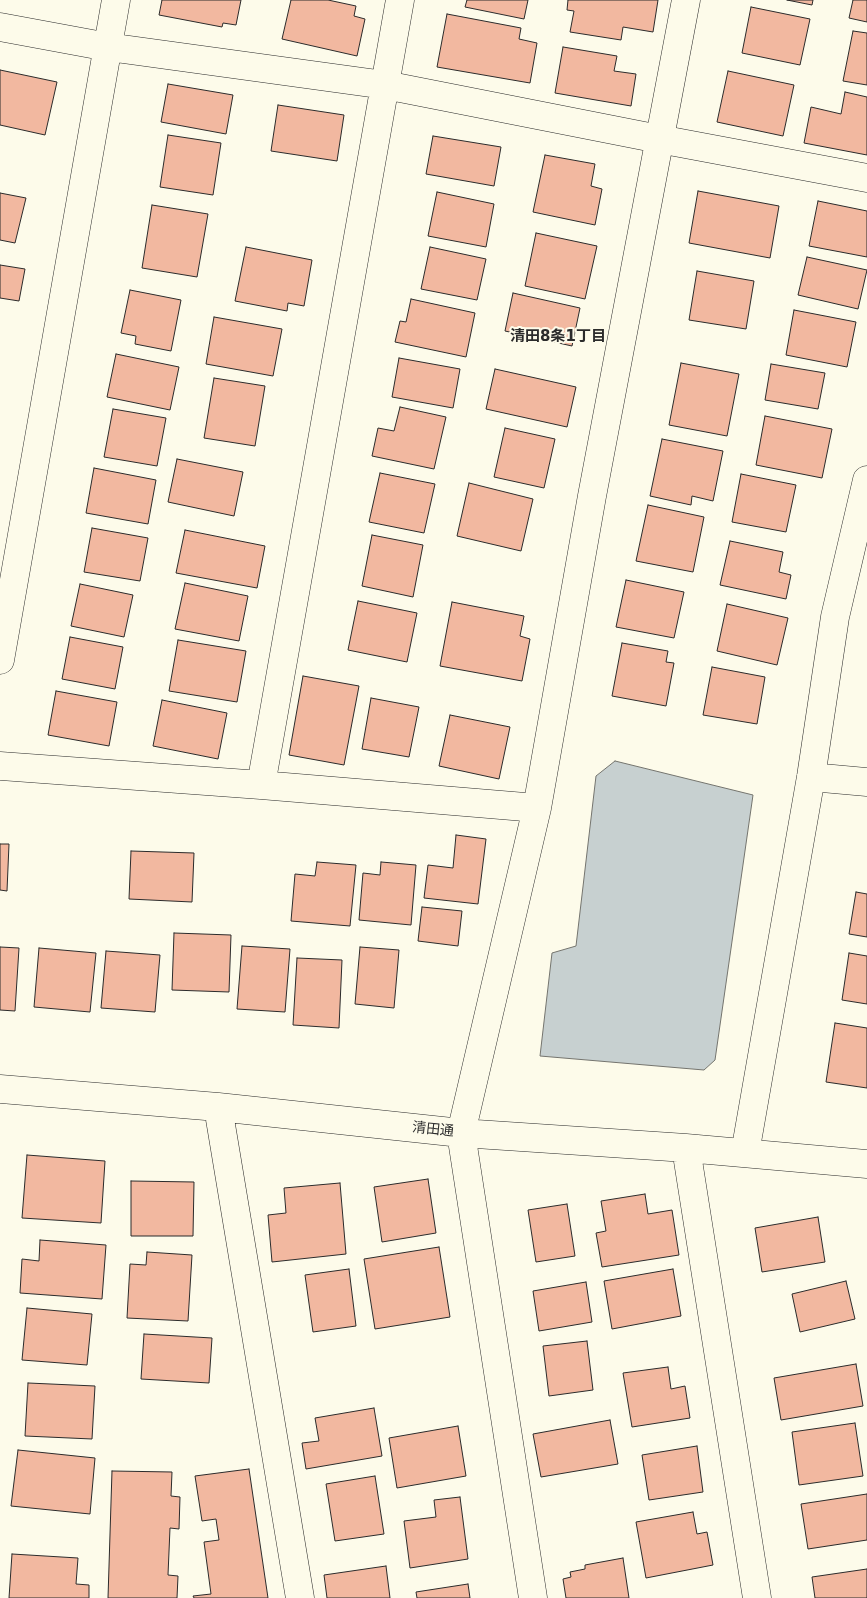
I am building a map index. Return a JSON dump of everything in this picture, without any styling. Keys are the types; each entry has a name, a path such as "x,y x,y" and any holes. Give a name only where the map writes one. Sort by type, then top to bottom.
{"street":[{"path":"0,660 116,0"},
{"path":"262,785 400,0"},
{"path":"533,1598 461,1133 536,808 594,487 686,0"},
{"path":"0,27 108,47 385,85 867,178"},
{"path":"745,1154 811,777 835,617 867,480"},
{"path":"0,766 262,785 536,808"},
{"path":"811,777 867,782"},
{"name":"清田通","path":"0,1089 218,1107 461,1133 686,1148 867,1164"},
{"path":"218,1107 300,1598"},
{"path":"686,1148 757,1598"}],"shaded area":[{"path":"615,761 753,795 715,1060 704,1070 540,1056 552,953 576,946 596,776"}],"building":[{"path":"162,0 241,0 236,25 223,23 222,27 159,15"},
{"path":"291,0 328,0 356,6 354,16 365,19 357,56 282,39"},
{"path":"467,0 528,0 524,19 465,7"},
{"path":"568,0 658,0 653,32 623,27 621,40 570,32 574,11 567,10"},
{"path":"787,0 813,0 812,5"},
{"path":"853,0 867,0 867,22 849,18"},
{"path":"751,7 810,19 800,65 742,53"},
{"path":"447,14 521,28 519,39 537,43 530,83 437,67"},
{"path":"853,31 867,33 867,85 843,81"},
{"path":"563,47 617,56 614,71 636,74 631,106 555,93"},
{"path":"0,70 57,82 45,135 0,125"},
{"path":"728,71 794,85 783,136 717,122"},
{"path":"168,84 233,95 226,134 161,122"},
{"path":"845,92 867,97 867,155 804,143 811,107 841,114"},
{"path":"278,105 344,115 337,161 271,151"},
{"path":"168,135 221,143 213,195 160,187"},
{"path":"433,136 501,147 494,186 426,174"},
{"path":"545,155 595,164 591,186 602,189 595,225 533,212"},
{"path":"698,191 779,206 770,258 689,243"},
{"path":"437,192 494,204 486,247 428,236"},
{"path":"0,193 26,198 15,243 0,240"},
{"path":"818,201 867,211 867,257 809,246"},
{"path":"152,205 208,214 197,277 142,268"},
{"path":"536,233 597,246 585,299 525,286"},
{"path":"246,247 312,260 304,306 288,303 287,311 235,301"},
{"path":"430,247 486,259 477,300 421,289"},
{"path":"807,257 867,270 858,309 798,295"},
{"path":"0,265 25,269 19,301 0,298"},
{"path":"697,271 754,281 746,329 689,320"},
{"path":"130,290 181,300 171,351 135,344 136,336 121,333"},
{"path":"513,293 580,308 572,346 505,331"},
{"path":"411,299 475,313 466,357 395,342 400,321 406,322"},
{"path":"794,310 856,322 847,367 786,355"},
{"path":"214,317 282,329 273,376 206,364"},
{"path":"116,354 179,367 170,410 107,397"},
{"path":"399,358 460,369 453,408 392,397"},
{"path":"681,363 739,374 727,436 669,425"},
{"path":"771,364 825,373 818,409 765,400"},
{"path":"495,369 576,387 567,427 486,409"},
{"path":"214,378 265,386 255,446 204,438"},
{"path":"400,407 446,417 434,469 372,456 378,428 394,431"},
{"path":"113,409 166,418 157,466 104,457"},
{"path":"765,416 832,429 822,478 756,465"},
{"path":"505,428 555,439 544,488 494,477"},
{"path":"662,439 723,451 713,501 692,496 691,505 650,496"},
{"path":"177,459 243,472 234,516 168,502"},
{"path":"94,468 156,480 148,524 86,513"},
{"path":"380,473 435,484 424,533 369,522"},
{"path":"741,474 796,485 786,532 732,522"},
{"path":"469,483 533,499 521,551 457,536"},
{"path":"648,505 704,517 693,572 636,561"},
{"path":"92,528 148,538 140,581 84,572"},
{"path":"185,530 265,546 257,588 176,573"},
{"path":"372,535 423,545 413,597 362,586"},
{"path":"730,541 783,552 779,572 791,575 786,599 720,585"},
{"path":"626,580 684,592 674,638 616,627"},
{"path":"185,583 248,596 239,641 175,629"},
{"path":"80,584 133,595 124,637 71,626"},
{"path":"358,601 417,613 407,662 348,650"},
{"path":"452,602 524,616 520,636 530,639 522,681 440,666"},
{"path":"727,604 788,618 777,665 717,651"},
{"path":"70,637 123,647 115,689 62,679"},
{"path":"178,640 246,651 237,702 169,691"},
{"path":"622,643 668,651 666,662 674,663 666,706 612,696"},
{"path":"712,667 765,677 757,724 703,715"},
{"path":"303,676 359,686 344,765 289,755"},
{"path":"56,691 117,702 109,746 48,735"},
{"path":"371,698 419,707 409,757 362,749"},
{"path":"162,700 227,713 218,759 153,746"},
{"path":"450,715 510,727 499,779 439,766"},
{"path":"456,835 486,839 478,904 424,898 428,865 453,868"},
{"path":"0,844 9,844 7,891 0,890"},
{"path":"131,851 194,853 192,902 129,899"},
{"path":"317,862 356,865 350,926 291,921 295,874 315,876"},
{"path":"381,862 416,865 411,925 359,920 363,873 380,875"},
{"path":"856,892 867,894 867,937 849,934"},
{"path":"422,907 462,911 458,946 418,941"},
{"path":"174,933 231,935 229,992 172,990"},
{"path":"242,946 290,949 285,1012 237,1009"},
{"path":"0,947 19,948 15,1011 0,1010"},
{"path":"360,947 399,950 394,1008 355,1004"},
{"path":"39,948 96,953 90,1012 34,1007"},
{"path":"106,951 160,955 155,1012 101,1008"},
{"path":"849,953 867,956 867,1004 842,1000"},
{"path":"297,958 342,960 339,1028 293,1025"},
{"path":"835,1023 867,1028 867,1088 826,1082"},
{"path":"27,1155 105,1161 101,1223 22,1218"},
{"path":"428,1179 436,1233 382,1242 374,1187"},
{"path":"131,1181 194,1182 193,1236 131,1236"},
{"path":"340,1183 346,1254 272,1262 268,1215 286,1213 284,1188"},
{"path":"645,1194 648,1214 672,1210 679,1255 602,1267 596,1233 606,1231 601,1201"},
{"path":"567,1204 575,1256 536,1262 528,1210"},
{"path":"818,1217 825,1262 762,1272 755,1228"},
{"path":"40,1240 106,1245 102,1299 20,1293 22,1259 39,1261"},
{"path":"439,1247 450,1317 375,1329 364,1259"},
{"path":"147,1252 192,1255 188,1321 127,1318 130,1264 146,1265"},
{"path":"349,1269 356,1326 313,1332 305,1275"},
{"path":"673,1269 681,1316 612,1329 604,1281"},
{"path":"846,1281 855,1319 800,1332 792,1294"},
{"path":"586,1282 592,1322 539,1331 533,1291"},
{"path":"27,1308 92,1314 87,1365 22,1360"},
{"path":"144,1334 212,1338 209,1383 141,1379"},
{"path":"587,1341 593,1390 549,1396 543,1346"},
{"path":"856,1364 863,1406 781,1420 774,1378"},
{"path":"668,1367 671,1389 685,1386 690,1418 632,1427 623,1373"},
{"path":"28,1383 95,1386 92,1439 25,1436"},
{"path":"374,1408 382,1456 306,1469 302,1443 319,1441 315,1418"},
{"path":"610,1420 618,1464 541,1477 533,1434"},
{"path":"855,1423 863,1476 799,1485 792,1432"},
{"path":"458,1426 466,1476 397,1488 389,1438"},
{"path":"697,1446 703,1492 649,1500 642,1455"},
{"path":"18,1450 95,1458 90,1514 11,1506"},
{"path":"249,1469 268,1598 194,1598 193,1596 211,1594 204,1542 219,1540 216,1519 202,1521 195,1476"},
{"path":"112,1471 172,1472 171,1496 180,1497 179,1529 170,1528 168,1575 178,1576 177,1598 108,1598"},
{"path":"375,1476 384,1534 335,1541 326,1484"},
{"path":"867,1494 867,1540 808,1549 801,1504"},
{"path":"460,1497 468,1559 410,1568 404,1521 436,1517 434,1500"},
{"path":"693,1512 697,1534 707,1532 713,1565 646,1578 636,1522"},
{"path":"12,1554 78,1558 76,1584 89,1585 89,1598 9,1598"},
{"path":"623,1558 629,1598 566,1598 563,1579 571,1577 570,1572 585,1569 585,1565"},
{"path":"386,1566 390,1598 327,1598 324,1575"},
{"path":"867,1569 867,1598 815,1598 812,1577"},
{"path":"468,1584 470,1598 417,1598 416,1592"}],"district":[{"name":"清田8条1丁目","path":"558,337"}]}
